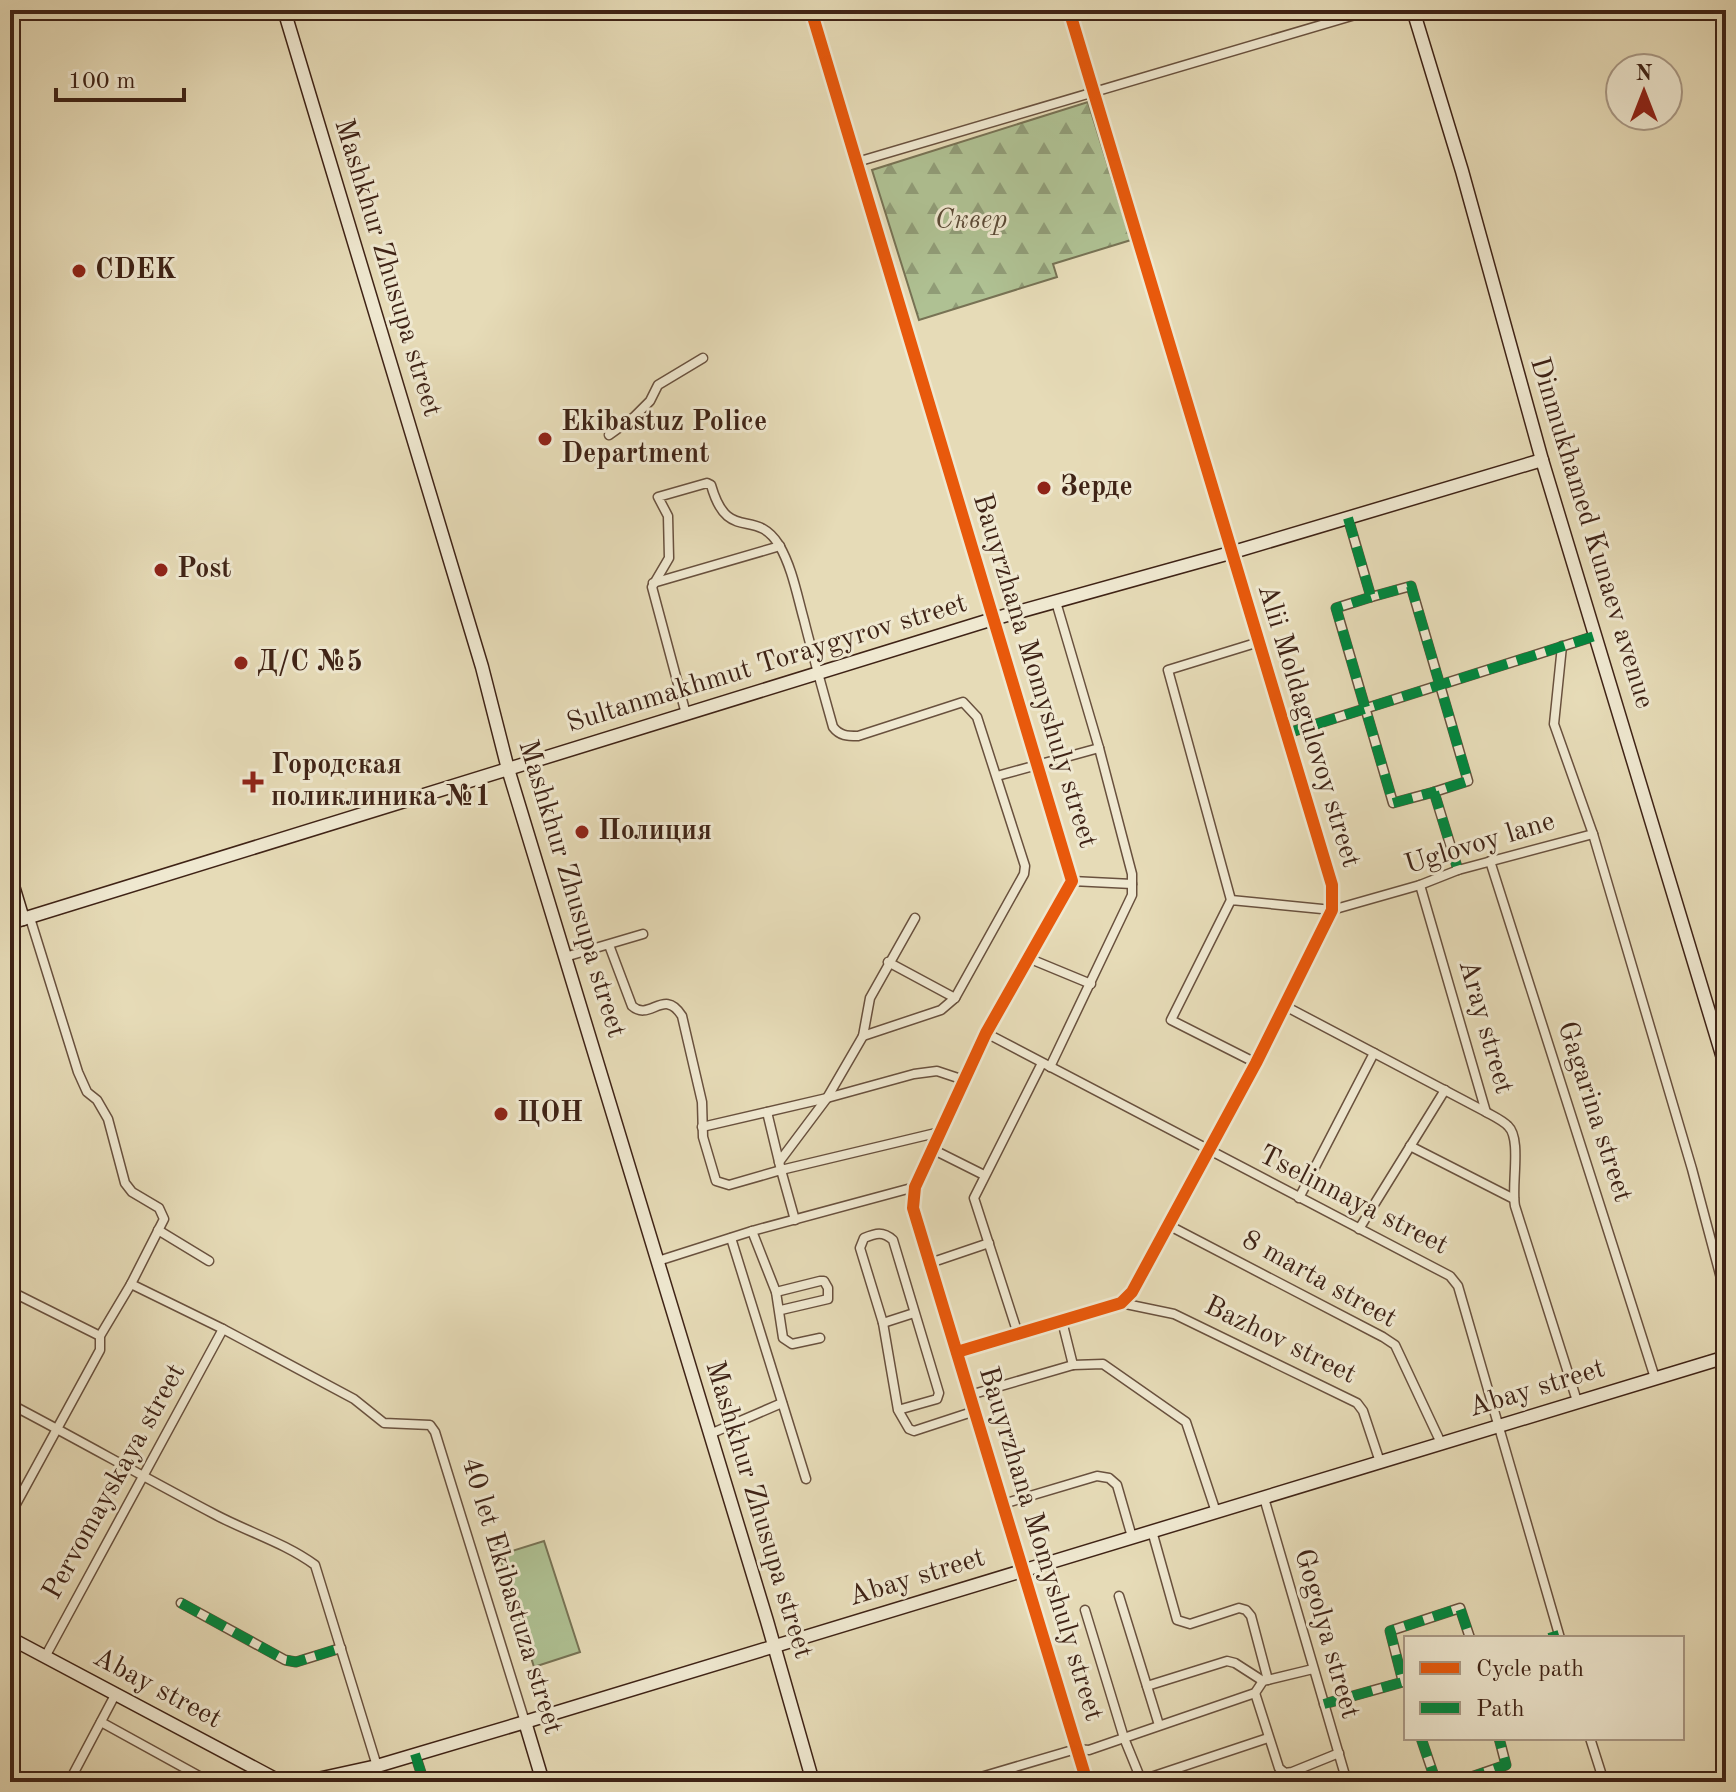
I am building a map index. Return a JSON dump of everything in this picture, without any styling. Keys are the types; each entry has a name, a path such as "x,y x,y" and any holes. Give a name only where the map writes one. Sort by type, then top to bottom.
{"street":[{"name":"Mashkhur Zhusupa street","path":"284,10 482,667 508,769 775,1646 813,1782"},
{"name":"Bauyrzhana Momyshuly street","path":"811,10 1072,881 986,1033 915,1187 913,1208 1087,1782"},
{"name":"Alii Moldagulovoy street","path":"1069,10 1332,885 1332,910 1285,1006 1132,1292 1121,1303"},
{"path":"857,162 1372,10"},
{"name":"Dinmukhamed Kunaev avenue","path":"1413,10 1462,171 1542,460 1726,1068"},
{"path":"609,435 650,401 658,385 703,358"},
{"name":"Sultanmakhmut Toraygyrov street","path":"10,923 993,619 1230,553 1542,460"},
{"path":"686,714 652,583 669,558 668,516 658,497 707,483 711,485 717,506 727,518 753,524 770,533 780,546 791,573 833,727 838,733 858,736 963,702 977,717 1025,866 1024,874 955,998 941,1010 863,1036"},
{"path":"1348,518 1371,597"},
{"path":"652,583 780,546"},
{"path":"1411,586 1439,685 1468,781 1393,803 1336,608 1411,586"},
{"path":"1018,1334 974,1198 1091,984 1132,895 1132,874 1056,602"},
{"path":"1288,733 1595,636"},
{"path":"1256,1063 1171,1020 1231,900 1168,670 1259,642"},
{"path":"1562,646 1554,724 1593,834 1692,1169 1726,1297"},
{"path":"997,776 1099,748"},
{"path":"1434,792 1458,870"},
{"name":"Uglovoy lane","path":"1332,910 1420,885 1458,870 1593,834"},
{"name":"Gagarina street","path":"1490,861 1655,1378"},
{"path":"10,876 78,1072 87,1092 97,1100 108,1119 125,1183 132,1192 159,1208 164,1219 100,1336 100,1350 10,1515"},
{"path":"1072,881 1132,884"},
{"name":"Aray street","path":"1420,885 1486,1112 1509,1126 1515,1139 1514,1199 1577,1401"},
{"path":"1231,900 1332,910"},
{"path":"780,1166 827,1098 863,1036 870,998 915,918"},
{"path":"565,957 643,934"},
{"path":"609,945 632,1006 637,1011 669,1004 677,1007 682,1016 702,1102 702,1127 716,1181 721,1185 729,1185 780,1166 940,1132"},
{"path":"1028,958 1091,984"},
{"path":"888,962 955,998"},
{"path":"1285,1006 1486,1112"},
{"name":"Tselinnaya street","path":"986,1033 1450,1276 1458,1286 1500,1425 1556,1636"},
{"path":"1299,1198 1374,1053"},
{"path":"702,1127 914,1074 937,1071 964,1080"},
{"path":"1359,1229 1445,1090"},
{"path":"767,1112 795,1220"},
{"path":"1410,1146 1514,1199"},
{"path":"932,1149 984,1175"},
{"path":"658,1261 752,1231 915,1187"},
{"name":"8 marta street","path":"1168,1225 1395,1345 1441,1443"},
{"path":"158,1230 209,1261"},
{"path":"752,1231 776,1292 783,1338 792,1344 820,1338"},
{"path":"898,1410 932,1402 939,1393 893,1240 887,1234 877,1233 864,1238 860,1248 883,1323 898,1410 909,1429 914,1431 975,1411"},
{"path":"731,1238 806,1479"},
{"path":"930,1263 989,1243"},
{"path":"776,1292 820,1281 824,1281 828,1288 828,1299 781,1310"},
{"path":"131,1284 223,1329"},
{"path":"10,1291 100,1336"},
{"path":"957,1352 1121,1303"},
{"name":"Bazhov street","path":"1121,1303 1174,1314 1357,1403 1363,1411 1380,1462"},
{"path":"883,1323 914,1313"},
{"path":"1062,1321 1073,1365"},
{"name":"40 let Ekibastuza street","path":"223,1329 354,1399 384,1423 430,1425 435,1432 543,1782"},
{"name":"Pervomayskaya street","path":"45,1657 223,1329"},
{"name":"Abay street","path":"304,1782 377,1766 525,1722 1726,1357"},
{"path":"970,1395 1073,1365 1103,1364 1186,1422 1216,1512"},
{"path":"710,1434 782,1403"},
{"path":"10,1404 142,1477 226,1521 303,1556 315,1565 377,1766"},
{"path":"1003,1504 1097,1476 1109,1478 1117,1485 1132,1537"},
{"name":"Gogolya street","path":"1264,1498 1347,1782"},
{"path":"1152,1531 1177,1620 1190,1624 1239,1608 1246,1610 1251,1616 1266,1681"},
{"path":"1119,1596 1159,1725"},
{"path":"181,1603 285,1660 296,1662 341,1648"},
{"path":"1404,1685 1390,1631 1460,1608 1469,1636"},
{"path":"1085,1610 1124,1738 1142,1781 1268,1738"},
{"name":"Abay street","path":"10,1638 281,1782"},
{"path":"1147,1686 1227,1661 1266,1681"},
{"path":"964,1782 1076,1749 1089,1750 1255,1693 1266,1681 1313,1669"},
{"path":"1324,1704 1403,1682"},
{"path":"1255,1693 1279,1768 1285,1773 1339,1753"},
{"path":"69,1782 115,1695"},
{"path":"101,1722 210,1782"},
{"path":"1422,1740 1436,1782"},
{"path":"1453,1782 1472,1780 1506,1765 1500,1740"},
{"path":"1591,1740 1604,1782"},
{"path":"415,1754 424,1782"}],"green space":[{"name":"Сквер","path":"1088,102 1131,240 1053,264 1057,277 919,320 872,170"},
{"path":"544,1541 580,1652 534,1667 499,1555"}],"marked path":[{"path":"1348,518 1371,597 1411,586 1468,781 1434,792 1458,870"},
{"path":"1371,597 1336,608 1393,803 1434,792"},
{"path":"1288,733 1595,636"},
{"path":"181,1603 285,1660 296,1662 341,1648"},
{"path":"1324,1704 1403,1682 1390,1631 1460,1608 1469,1636"},
{"path":"1422,1740 1436,1782"},
{"path":"1473,1782 1471,1777 1506,1765 1500,1740"},
{"path":"415,1754 424,1782"},
{"path":"1453,1782 1471,1777"}],"cycle path":[{"path":"811,10 1072,881 986,1033 915,1187 913,1208 1087,1782"},
{"path":"957,1352 1121,1303 1132,1292 1256,1063 1332,910 1332,885 1069,10"}],"place":[{"name":"CDEK","path":"79,271"},
{"name":"Ekibastuz Police Department","path":"545,439"},
{"name":"Зерде","path":"1044,488"},
{"name":"Post","path":"161,570"},
{"name":"Д/С №5","path":"241,663"},
{"name":"Городская поликлиника №1","path":"253,782"},
{"name":"Полиция","path":"582,832"},
{"name":"ЦОН","path":"501,1114"}]}
